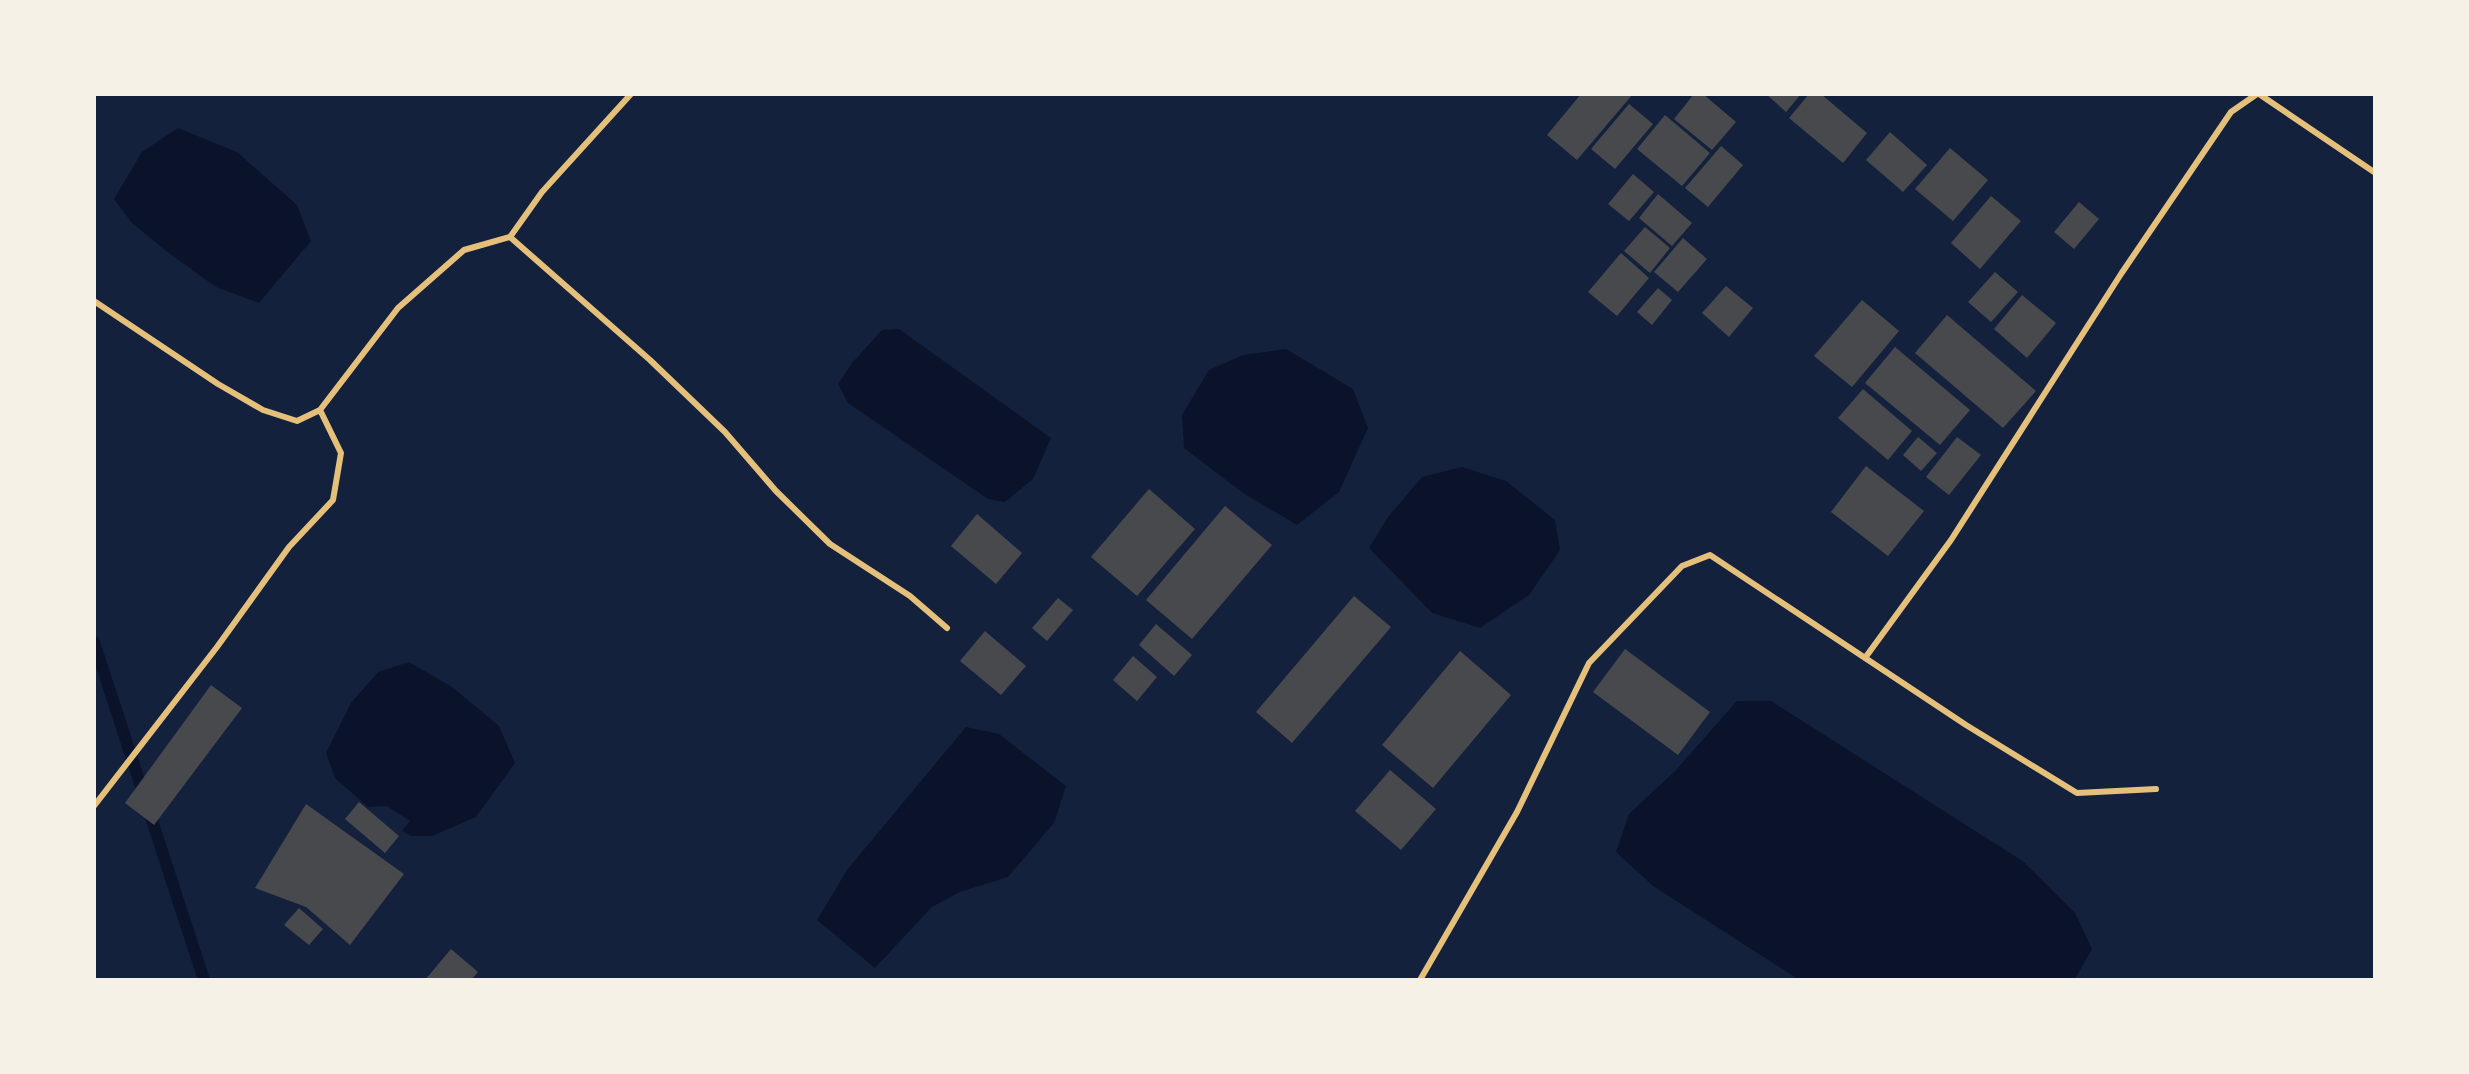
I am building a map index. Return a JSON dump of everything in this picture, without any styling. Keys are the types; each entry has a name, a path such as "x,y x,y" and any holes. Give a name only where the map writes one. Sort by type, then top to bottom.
{"street":[{"path":"94,300 218,384 263,410 297,421 320,410 398,308 464,250 510,237 542,192 631,94"},
{"path":"1866,658 1952,540 2121,274 2230,112 2258,94 2374,172"},
{"path":"510,237 650,360 717,424 776,491 830,544 910,596 947,628"},
{"path":"94,806 217,647 290,547 333,500 341,453 320,410"},
{"path":"1420,980 1517,812 1589,663 1682,566 1710,555 1966,725 2077,793 2156,789"}],"water":[{"path":"178,128 237,152 297,205 311,241 259,303 216,287 132,223 114,199 142,152"},
{"path":"899,329 1051,438 1033,479 1005,502 988,499 848,403 838,384 853,362 882,330"},
{"path":"1286,349 1353,389 1368,428 1339,492 1297,525 1243,493 1184,448 1182,415 1209,370 1243,355"},
{"path":"1462,467 1506,481 1555,520 1560,550 1529,595 1480,628 1432,613 1369,548 1388,517 1422,477"},
{"path":"409,662 452,687 499,726 515,763 476,817 432,836 411,836 402,831 410,821 387,806 368,807 335,778 326,753 351,703 378,672"},
{"path":"1737,701 1771,701 2024,862 2075,913 2092,949 2075,979 1798,979 1653,886 1616,852 1629,814 1675,771"},
{"path":"966,727 999,734 1066,786 1054,823 1008,877 960,892 932,907 875,968 817,920 847,870"}],"building":[{"path":"1581,94 1633,94 1577,160 1547,135"},
{"path":"1694,94 1703,94 1736,122 1712,150 1674,119"},
{"path":"1766,94 1801,94 1786,112"},
{"path":"1809,94 1821,94 1867,133 1843,163 1789,118"},
{"path":"1629,104 1653,124 1615,169 1591,149"},
{"path":"1665,115 1710,153 1682,186 1637,149"},
{"path":"1890,132 1927,165 1903,192 1866,160"},
{"path":"1721,146 1743,165 1708,207 1685,188"},
{"path":"1950,148 1988,180 1953,221 1915,189"},
{"path":"1633,174 1654,192 1629,221 1608,204"},
{"path":"1658,194 1692,223 1672,246 1639,218"},
{"path":"1991,196 2021,221 1980,269 1951,243"},
{"path":"2079,202 2099,219 2074,249 2054,232"},
{"path":"1645,227 1670,248 1650,273 1624,251"},
{"path":"1683,238 1707,259 1678,292 1654,272"},
{"path":"1621,253 1649,278 1617,316 1588,292"},
{"path":"1995,272 2018,292 1991,322 1968,302"},
{"path":"1726,286 1753,308 1729,337 1702,313"},
{"path":"1658,288 1672,300 1652,325 1637,312"},
{"path":"2022,295 2056,323 2027,358 1994,329"},
{"path":"1862,300 1899,331 1852,387 1814,356"},
{"path":"1947,315 2036,391 2003,428 1915,353"},
{"path":"1895,347 1970,410 1940,445 1865,383"},
{"path":"1863,389 1912,431 1888,460 1838,418"},
{"path":"1918,437 1937,453 1921,471 1903,455"},
{"path":"1957,437 1981,455 1949,495 1926,477"},
{"path":"1866,466 1924,511 1888,556 1831,512"},
{"path":"1149,489 1195,529 1137,596 1091,557"},
{"path":"1225,506 1272,545 1192,639 1146,600"},
{"path":"977,514 1022,553 996,584 951,546"},
{"path":"1354,596 1391,627 1292,743 1256,712"},
{"path":"1058,598 1073,610 1047,641 1032,628"},
{"path":"1156,624 1192,655 1174,676 1139,645"},
{"path":"985,631 1026,666 1001,695 960,661"},
{"path":"1625,649 1710,712 1678,755 1593,692"},
{"path":"1460,651 1511,695 1433,788 1382,745"},
{"path":"1133,656 1157,677 1137,701 1113,680"},
{"path":"211,685 242,708 154,825 125,803"},
{"path":"1390,770 1436,809 1401,850 1355,811"},
{"path":"359,802 399,836 385,853 345,819"},
{"path":"306,804 404,874 350,945 306,907 255,888"},
{"path":"299,908 323,929 309,945 284,925"},
{"path":"451,949 478,972 471,980 425,980"}],"waterway":[{"path":"94,642 204,980"}]}
